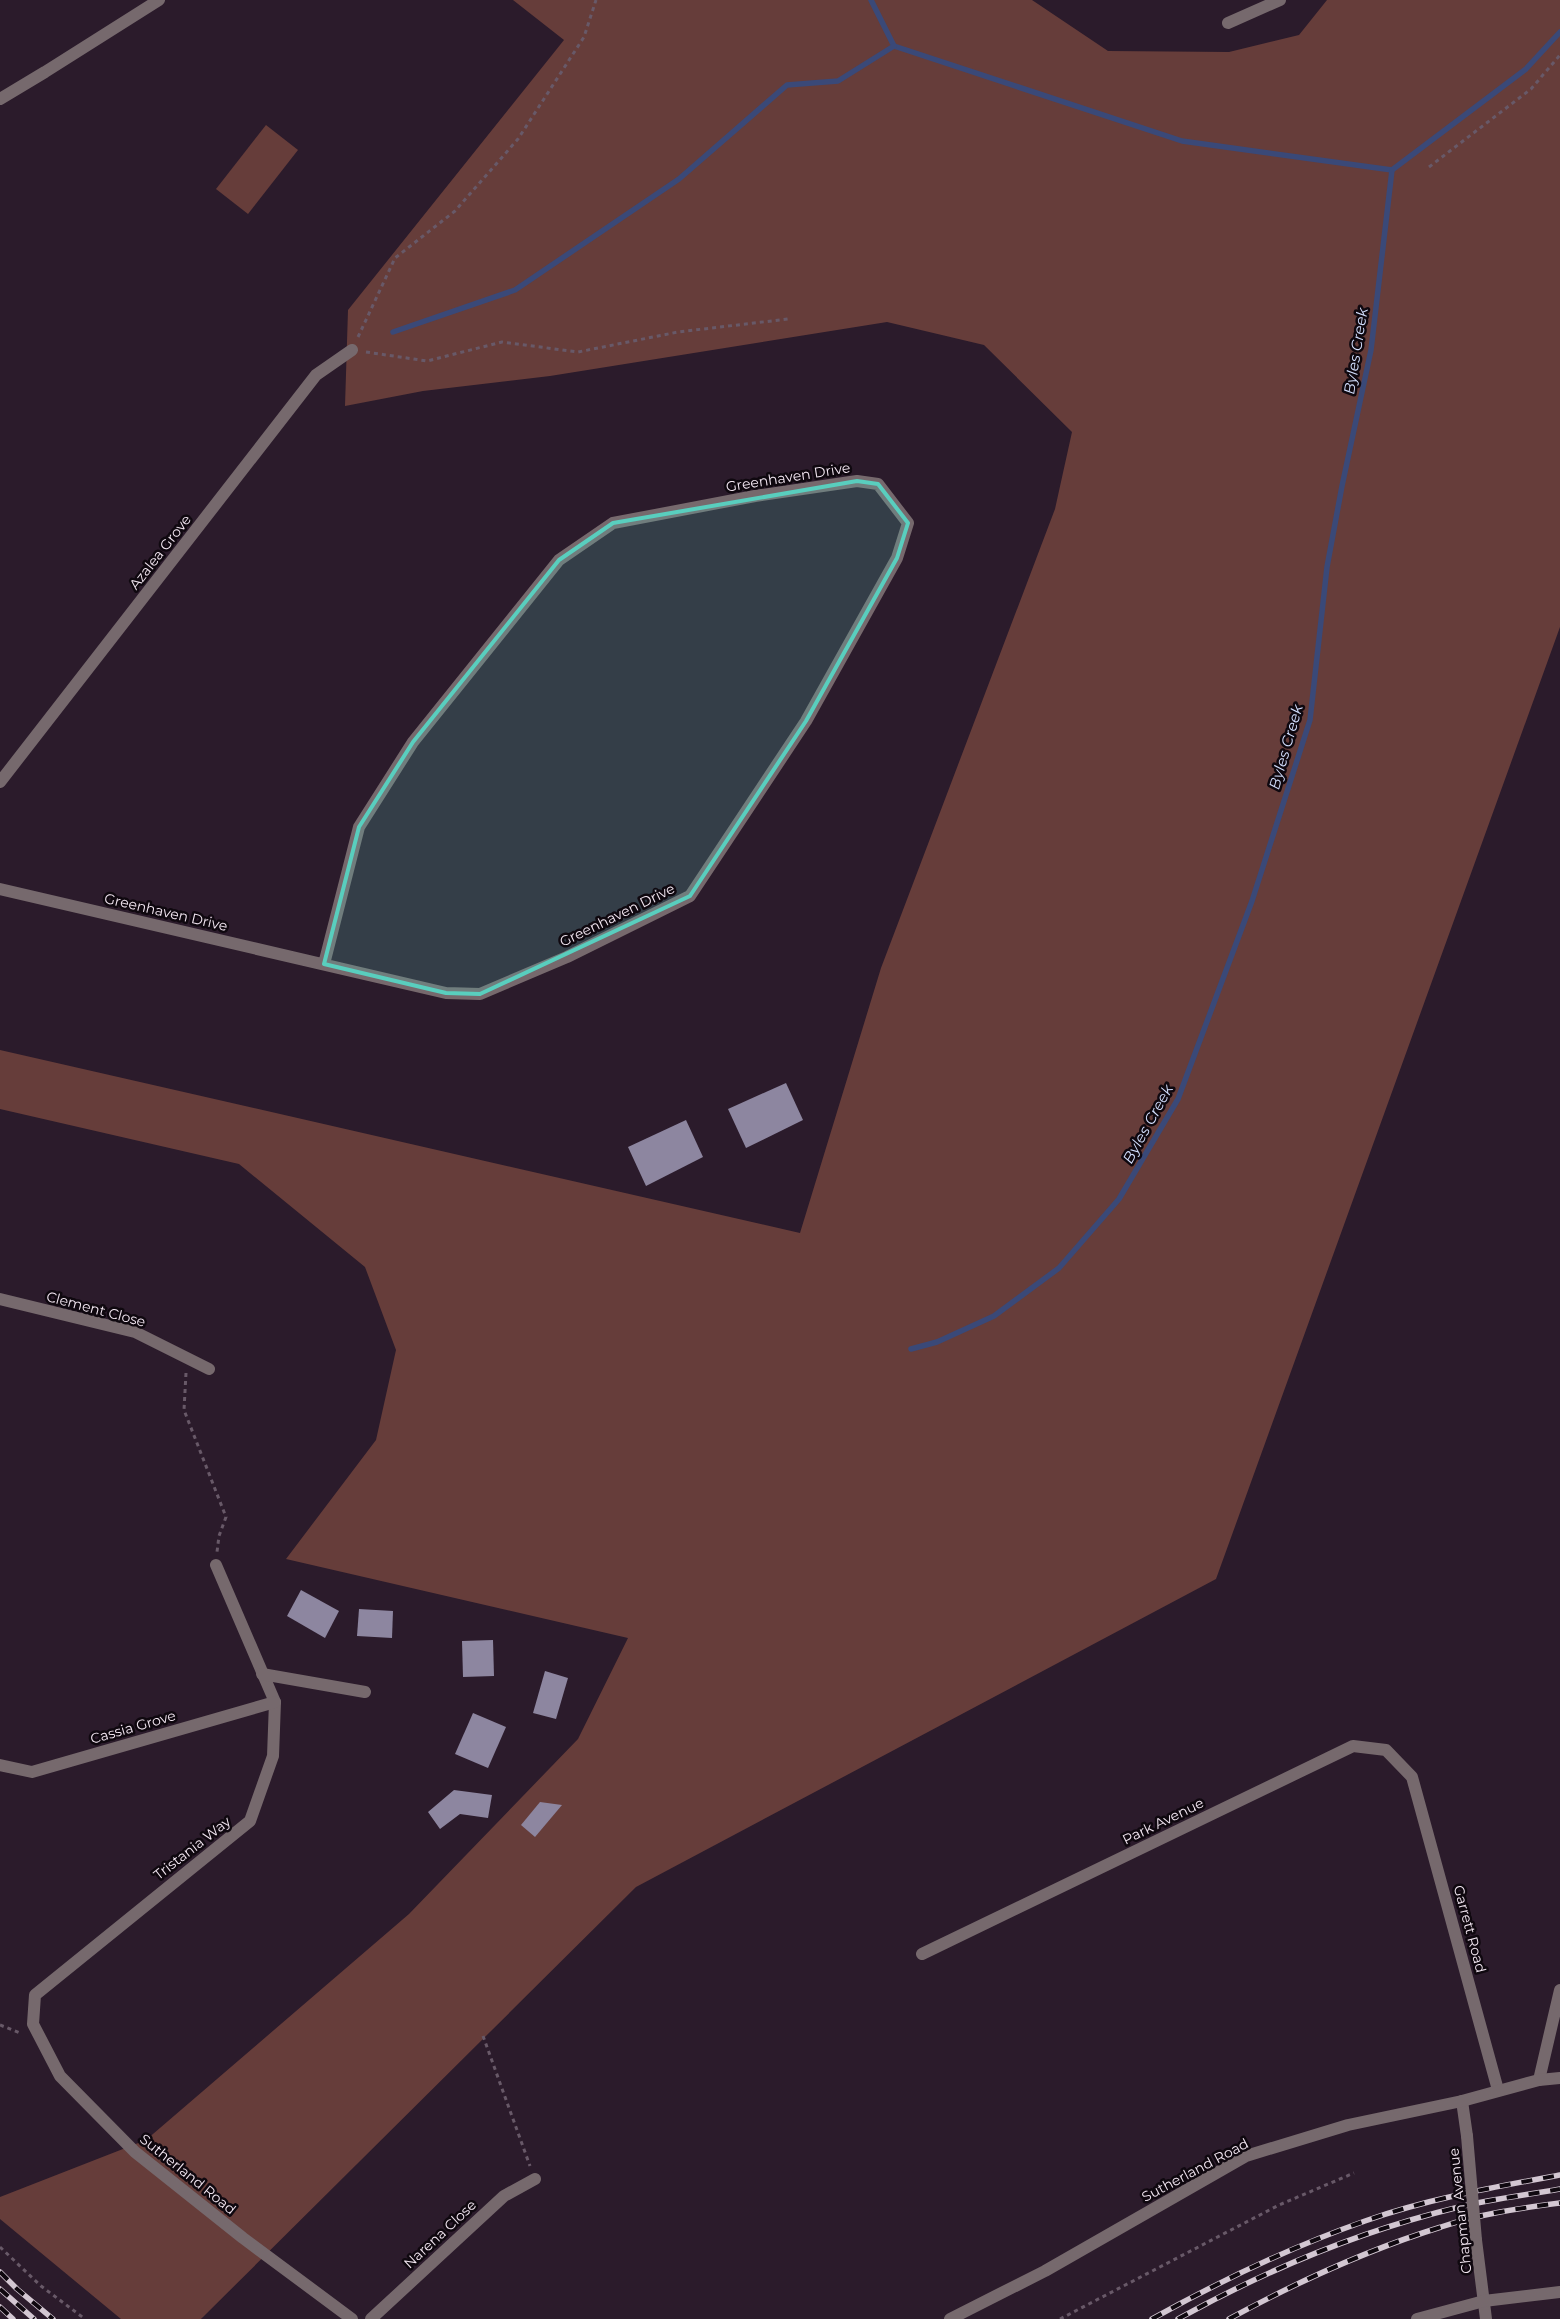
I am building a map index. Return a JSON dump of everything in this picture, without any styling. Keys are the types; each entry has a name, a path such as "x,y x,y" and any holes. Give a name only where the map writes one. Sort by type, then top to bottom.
{"street":[{"path":"0,98 45,72 158,0"},
{"path":"1228,23 1280,0"},
{"name":"Azalea Grove","path":"0,782 316,375 352,350"},
{"name":"Greenhaven Drive","path":"0,889 446,993 480,994 567,956 690,896 806,721 897,558 908,523 878,484 857,481 755,496 613,523 559,560 413,742 359,827 324,964"},
{"name":"Clement Close","path":"0,1299 135,1332 209,1368"},
{"name":"Tristania Way","path":"33,2024 35,1994 250,1821 273,1756 275,1702 216,1565"},
{"path":"262,1674 365,1692"},
{"name":"Cassia Grove","path":"0,1764 32,1772 275,1702"},
{"name":"Park Avenue","path":"922,1954 1353,1746 1386,1750 1412,1777"},
{"name":"Garrett Road","path":"1412,1777 1498,2090"},
{"path":"1539,2080 1560,1990"},
{"name":"Sutherland Road","path":"33,2024 60,2076 135,2152 242,2238 352,2319"},
{"name":"Sutherland Road","path":"950,2319 1045,2270 1246,2156 1348,2125 1462,2101 1539,2080 1560,2078"},
{"name":"Chapman Avenue","path":"1462,2101 1486,2319"},
{"name":"Narena Close","path":"371,2319 504,2196 535,2179"},
{"path":"1418,2319 1484,2301 1560,2292"}],"path":[{"path":"596,0 584,37 518,139 454,211 395,258 352,350 427,361 502,342 578,352 678,332 788,319"},
{"path":"1429,167 1531,89 1560,56"},
{"path":"187,1358 184,1410 226,1517 219,1536 216,1565"},
{"path":"483,2036 535,2179"},
{"path":"1060,2319 1279,2205 1354,2173"},
{"path":"0,2247 41,2286 85,2319"}],"highlighted area":[{"path":"857,481 878,484 908,523 897,558 806,721 690,896 480,994 446,993 324,964 359,827 413,742 559,560 613,523"}],"shaded area":[{"path":"513,0 1032,0 1108,51 1229,52 1299,35 1327,0 1560,0 1560,627 1216,1579 636,1887 201,2319 121,2319 0,2219 0,2197 146,2140 409,1914 578,1739 628,1638 286,1559 376,1440 396,1350 365,1267 239,1164 0,1109 0,1050 800,1233 881,968 1055,509 1072,432 984,345 887,322 550,376 423,391 345,406 348,310 564,40"},
{"path":"266,125 298,150 248,214 216,189"}],"building":[{"path":"786,1083 803,1120 746,1148 728,1109"},
{"path":"686,1120 703,1157 646,1186 628,1147"},
{"path":"301,1590 339,1611 325,1638 287,1616"},
{"path":"359,1609 393,1611 392,1638 357,1636"},
{"path":"493,1640 494,1676 463,1677 462,1641"},
{"path":"545,1671 568,1678 556,1719 533,1713"},
{"path":"473,1713 506,1727 488,1768 455,1754"},
{"path":"454,1790 492,1795 488,1818 460,1814 440,1829 428,1812"},
{"path":"540,1802 562,1805 535,1837 521,1825"}],"waterway":[{"path":"871,0 894,46 1182,141 1392,170"},
{"name":"Byles Creek","path":"911,1349 937,1342 994,1316 1059,1268 1119,1199 1178,1099 1252,901 1310,720 1327,567 1371,350 1392,170 1526,69 1560,32"},
{"path":"393,332 515,290 679,179 787,85 838,81 894,46"}],"railway":[{"path":"1152,2319 1256,2265 1365,2221 1437,2200 1560,2175"},
{"path":"1178,2319 1280,2268 1350,2240 1422,2217 1471,2204 1560,2189"},
{"path":"1229,2319 1280,2292 1359,2256 1413,2236 1455,2222 1485,2215 1560,2203"},
{"path":"0,2272 53,2319"},
{"path":"0,2289 34,2319"},
{"path":"0,2307 13,2319"}]}
